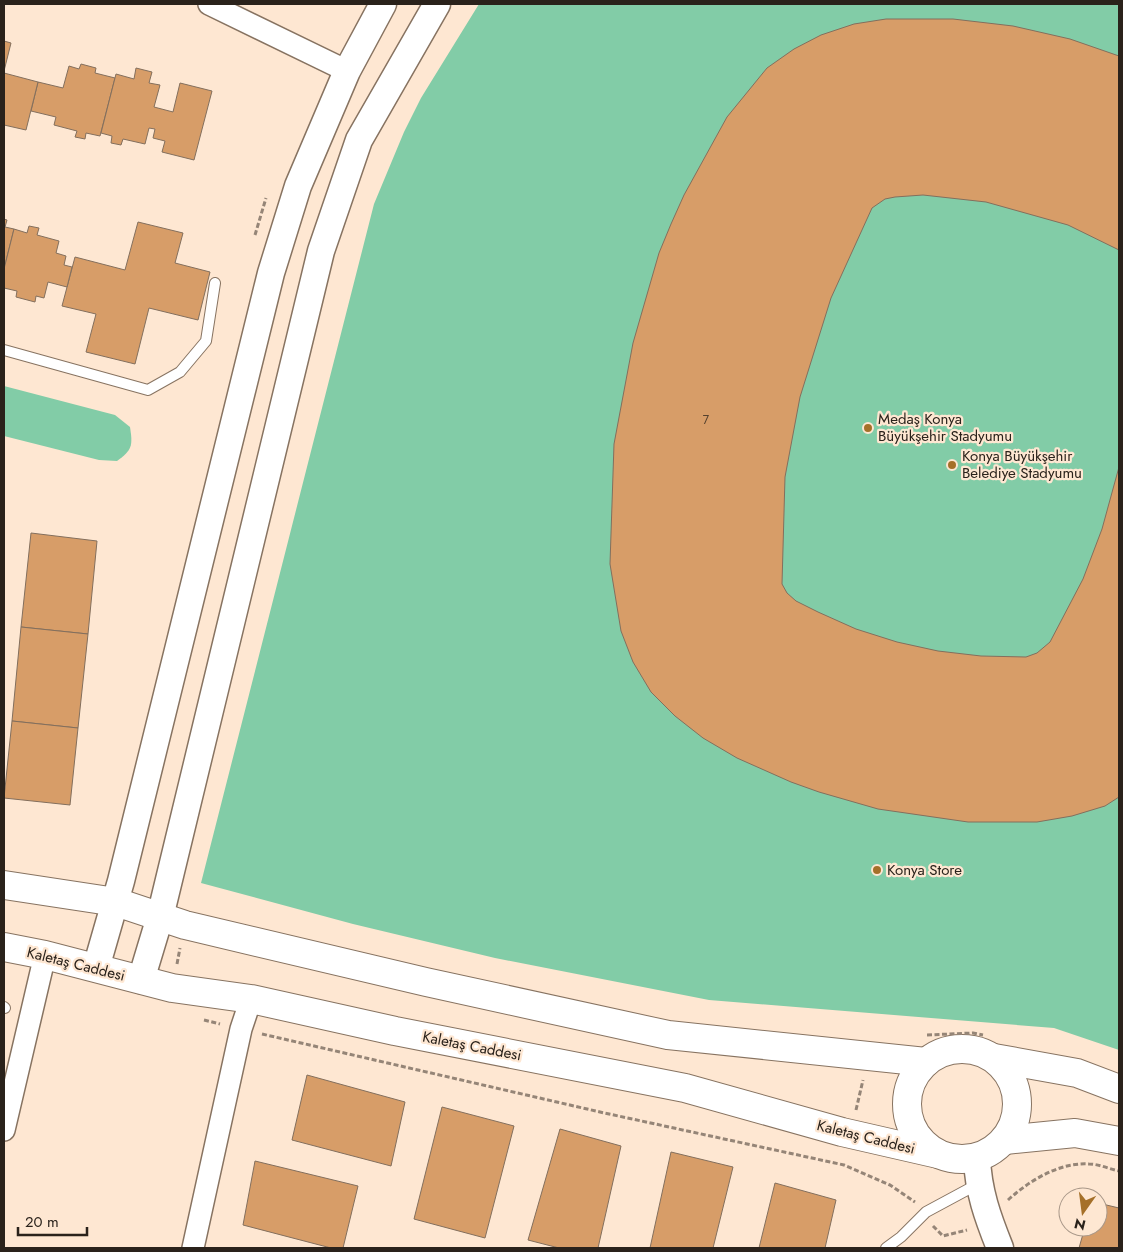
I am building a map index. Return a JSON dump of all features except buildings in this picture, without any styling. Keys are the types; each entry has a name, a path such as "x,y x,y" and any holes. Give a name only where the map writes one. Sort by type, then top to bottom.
{"main road":[{"path":"4,885 116,902 172,921 426,982 668,1035 868,1055 923,1049 941,1052 959,1048 978,1050 993,1048 1077,1073 1119,1089"},
{"name":"Kaletaş Caddesi","path":"4,947 45,955 172,988 251,999 395,1032 685,1088 850,1134 938,1154"},
{"path":"923,1049 907,1093 907,1111 912,1128 923,1143 938,1154 952,1159 977,1158 989,1154 1005,1140 1015,1124 1018,1106 1016,1087 993,1048"},
{"path":"1005,1140 1075,1133 1119,1141"}],"street":[{"path":"209,4 347,71"},
{"path":"96,968 116,902 270,273 298,186 347,71 383,4"},
{"path":"141,980 172,921 321,251 359,140 437,4"},
{"path":"4,1130 45,955"},
{"path":"193,1248 241,1029 251,999"},
{"path":"977,1158 978,1184 988,1218 1000,1248"}],"lane":[{"path":"4,350 148,390 180,372 206,341 215,283"},
{"path":"886,1248 901,1237 926,1212 978,1184"}],"path":[{"path":"172,921 172,988"},
{"path":"194,1017 600,1112 844,1165 890,1185 926,1212 934,1228 942,1236 970,1229 988,1218 1024,1186 1063,1167 1088,1164 1119,1171"},
{"path":"923,1049 973,1032 993,1048"},
{"path":"844,1165 868,1055"}],"green space":[{"path":"479,4 1119,4 1119,1050 1054,1028 709,1000 495,958 353,924 201,883 374,204 404,132 421,98"},
{"path":"4,386 115,415 130,427 130,447 126,454 117,461 99,460 4,436"}],"place":[{"name":"Medaş Konya Büyükşehir Stadyumu","path":"868,428"},
{"name":"Konya Büyükşehir Belediye Stadyumu","path":"952,465"},
{"name":"Konya Store","path":"877,870"}]}
